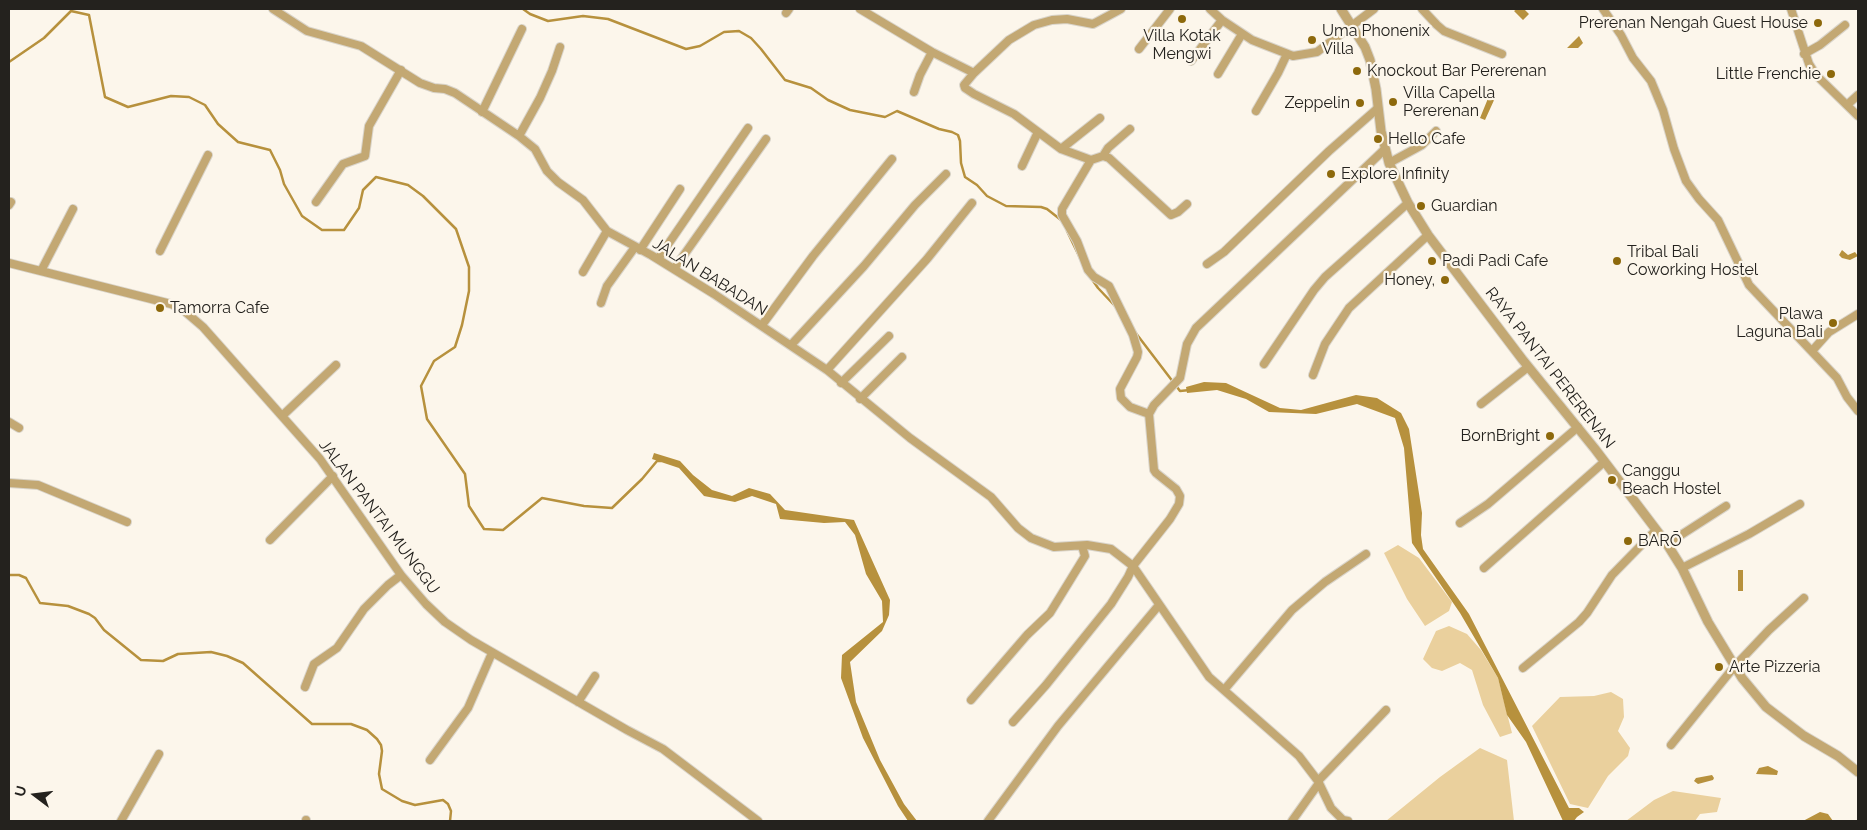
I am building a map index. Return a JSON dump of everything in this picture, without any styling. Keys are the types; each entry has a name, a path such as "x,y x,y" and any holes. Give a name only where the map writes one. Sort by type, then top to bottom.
{"street":[{"name":"JALAN BABADAN","path":"273,9 307,32 361,46 420,84 456,93 519,136 535,149 547,171 587,204 607,231 674,269 762,325 827,370 860,399 991,497 1018,528 1031,538 1054,547 1099,546 1111,549 1133,566 1209,677 1299,756 1319,782 1335,818"},
{"path":"860,9 932,52 974,73"},
{"path":"1091,160 1061,149 1014,114 965,88 965,82 1009,40 1034,25 1052,20 1067,19 1093,24 1121,9"},
{"path":"1139,49 1170,9"},
{"path":"1210,9 1242,34 1265,46 1286,54 1301,56 1317,52 1374,9"},
{"name":"RAYA PANTAI PERERENAN","path":"1341,9 1352,25 1370,60 1389,163 1408,203 1428,235 1528,367 1578,428 1667,544 1682,568 1708,622 1734,667 1766,707 1804,736 1838,756 1858,772"},
{"path":"1422,9 1444,31 1502,54"},
{"path":"1603,9 1621,35 1633,58 1651,81 1663,110 1674,149 1686,181 1718,220 1749,285 1837,378 1847,397 1858,411"},
{"path":"1791,9 1804,54 1816,75 1858,116"},
{"path":"1191,61 1222,20"},
{"path":"1804,54 1820,45 1845,25"},
{"path":"482,112 522,30"},
{"path":"1218,74 1242,34"},
{"path":"519,136 540,98 560,47"},
{"path":"914,92 920,75 932,52"},
{"path":"1256,111 1278,73 1286,54"},
{"path":"316,202 343,164 365,156 369,126 401,70"},
{"path":"1847,105 1858,94"},
{"path":"1207,264 1224,252 1329,151 1378,108"},
{"path":"1061,149 1100,118"},
{"path":"658,259 748,128"},
{"path":"1130,129 1108,148 1102,156 1091,160 1063,204 1062,214 1077,241 1088,270 1109,286 1133,335 1138,352 1120,389 1121,398 1130,407 1149,414"},
{"path":"1389,163 1422,146 1436,131"},
{"path":"1022,166 1038,132"},
{"path":"674,269 766,140"},
{"path":"1013,722 1046,685 1111,604 1128,578 1133,566 1170,519 1179,504 1180,496 1176,489 1154,470 1149,414 1154,405 1180,378 1187,344 1196,328 1385,149"},
{"path":"160,251 208,155"},
{"path":"1102,156 1109,158 1171,215 1187,204"},
{"path":"762,325 813,256 892,159"},
{"path":"791,345 864,266 914,205 946,174"},
{"path":"601,303 607,286 638,248 680,190"},
{"path":"827,370 927,259 972,203"},
{"path":"1264,364 1305,302 1320,283 1408,203"},
{"path":"41,271 73,209"},
{"path":"583,272 607,231"},
{"path":"1313,375 1325,344 1349,308 1428,235"},
{"name":"JALAN PANTAI MUNGGU","path":"9,263 171,304 182,309 203,327 334,476 401,575 426,604 445,622 492,652 663,749 758,821"},
{"path":"1812,351 1829,332 1858,314"},
{"path":"841,383 889,336"},
{"path":"860,399 902,357"},
{"path":"282,416 336,365"},
{"path":"1481,404 1528,367"},
{"path":"9,422 19,428"},
{"path":"1460,523 1488,504 1578,428"},
{"path":"1484,568 1604,462"},
{"path":"270,540 334,476"},
{"path":"9,483 38,485 127,522"},
{"path":"1682,568 1749,534 1800,504"},
{"path":"1667,544 1726,506"},
{"path":"1523,668 1579,622 1612,575 1656,530"},
{"path":"971,700 1027,635 1050,613 1085,556 1082,546"},
{"path":"1224,690 1292,610 1325,582 1366,554"},
{"path":"305,687 314,664 337,648 364,609 401,575"},
{"path":"1671,745 1734,667 1769,630 1804,598"},
{"path":"988,821 1058,726 1159,605"},
{"path":"430,760 468,708 492,652"},
{"path":"578,702 595,676"},
{"path":"1292,821 1319,782 1386,710"},
{"path":"121,821 158,754"},
{"path":"1335,818 1348,821"}],"shaded area":[{"path":"1524,9 1529,14 1523,20 1514,11"},
{"path":"1579,36 1583,43 1578,48 1567,48"},
{"path":"1489,96 1495,98 1485,120 1480,118"},
{"path":"1842,250 1848,255 1855,252 1858,256 1850,260 1842,258 1839,255"},
{"path":"1204,382 1226,383 1280,408 1301,410 1356,395 1377,398 1401,413 1409,429 1422,513 1421,535 1423,549 1469,614 1569,808 1579,808 1584,812 1574,821 1563,821 1526,742 1507,715 1498,678 1460,613 1412,543 1404,448 1395,418 1357,404 1316,414 1269,412 1246,399 1217,390 1187,393 1186,387"},
{"path":"654,453 680,461 693,475 712,490 732,496 749,488 770,494 785,510 854,520 890,600 889,615 882,631 850,662 856,702 880,760 904,804 917,821 908,821 898,806 863,738 841,678 842,655 883,622 882,601 866,574 855,535 845,522 824,523 780,519 776,504 752,496 735,502 704,496 679,468 652,459"},
{"path":"1398,545 1419,558 1452,602 1449,611 1425,626 1407,599 1384,553"},
{"path":"1738,570 1743,570 1743,591 1738,591"},
{"path":"1449,626 1467,634 1481,650 1498,678 1512,733 1500,737 1483,705 1472,670 1460,663 1442,671 1432,668 1423,659 1436,631"},
{"path":"1611,692 1623,699 1624,717 1618,731 1630,748 1628,756 1608,776 1588,808 1570,804 1532,726 1560,697 1594,696"},
{"path":"1480,748 1507,760 1514,821 1386,821 1440,777"},
{"path":"1768,766 1778,771 1777,775 1756,774 1759,768"},
{"path":"1712,775 1713,780 1698,784 1694,781 1696,778"},
{"path":"1673,791 1721,798 1717,812 1700,814 1695,821 1626,821 1654,800"},
{"path":"1820,812 1828,814 1833,821 1803,821"}],"waterway":[{"path":"523,9 548,21 583,16 608,19 686,49 700,46 724,32 739,31 751,38 785,80 811,88 828,100 850,110 885,117 897,111 958,135 961,163 965,177 977,185 987,196 1006,206 1041,207 1047,209 1061,220"},
{"path":"9,62 44,38 71,11 89,15 105,97 128,107 171,96 189,97 205,105 218,124 238,142 270,150 280,170 284,184 302,216 322,230 344,230 359,208 363,190 376,177 408,185 423,196 456,229 469,267 469,291 455,347 434,361 421,386 427,419 465,474 469,506 484,529 503,530 542,498 584,506 612,508 642,479 657,461 661,461"},
{"path":"1067,231 1080,258"},
{"path":"1091,278 1115,306"},
{"path":"1135,332 1180,391 1190,390"},
{"path":"9,575 19,575 26,578 40,603 68,606 89,614 95,618 104,630 141,660 163,661 178,654 211,652 227,656 243,663 312,724 351,724 367,730 381,745 379,774 382,789 402,801 415,805 443,800 448,804 451,811 450,821"}],"place":[{"name":"Villa Kotak Mengwi","path":"1182,19"},
{"name":"Prerenan Nengah Guest House","path":"1818,23"},
{"name":"Uma Phonenix Villa","path":"1312,40"},
{"name":"Knockout Bar Pererenan","path":"1357,71"},
{"name":"Little Frenchie","path":"1831,74"},
{"name":"Villa Capella Pererenan","path":"1393,102"},
{"name":"Zeppelin","path":"1360,103"},
{"name":"Hello Cafe","path":"1378,139"},
{"name":"Explore Infinity","path":"1331,174"},
{"name":"Guardian","path":"1421,206"},
{"name":"Padi Padi Cafe","path":"1432,261"},
{"name":"Tribal Bali Coworking Hostel","path":"1617,261"},
{"name":"Honey,","path":"1445,280"},
{"name":"Tamorra Cafe","path":"160,308"},
{"name":"Plawa Laguna Bali","path":"1833,323"},
{"name":"BornBright","path":"1550,436"},
{"name":"Canggu Beach Hostel","path":"1612,480"},
{"name":"BARŌ","path":"1628,541"},
{"name":"Arte Pizzeria","path":"1719,667"}]}
